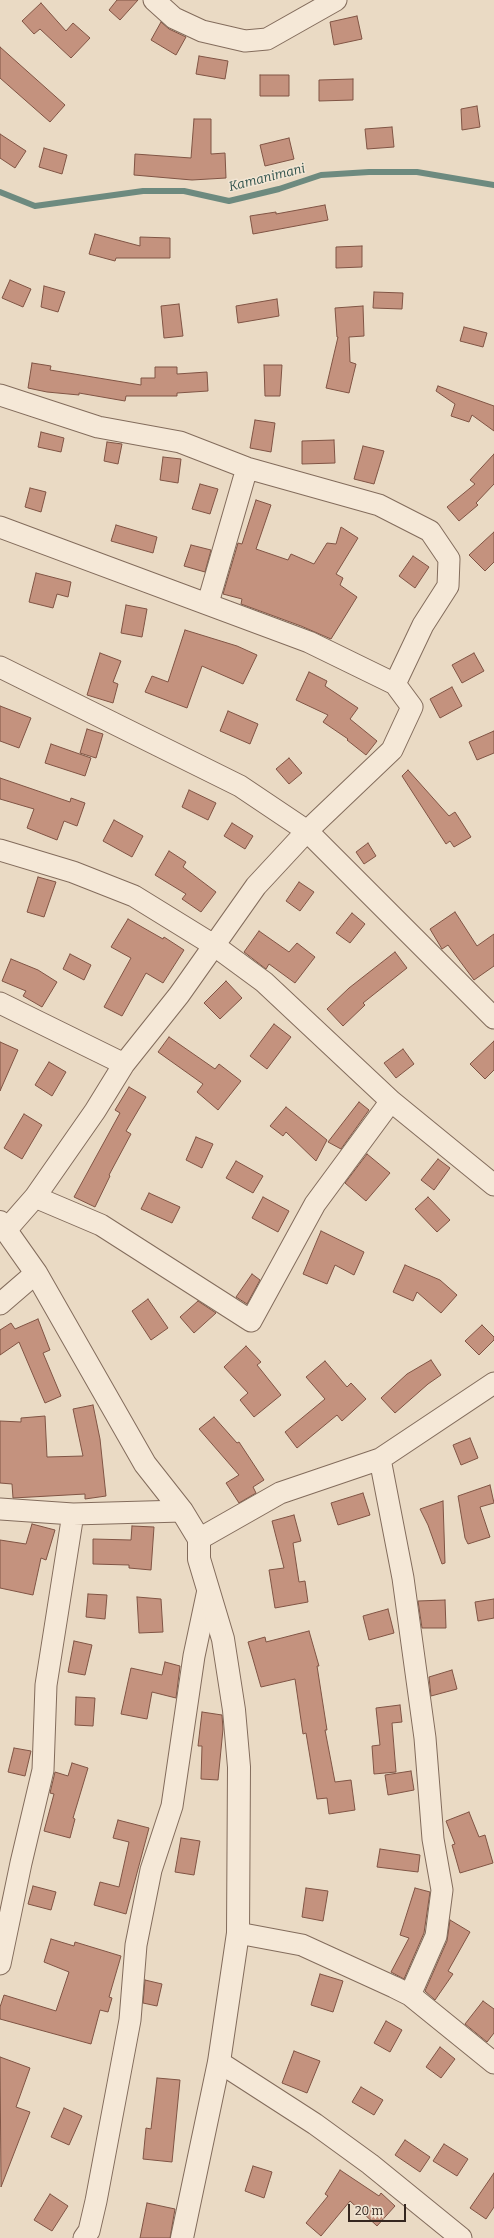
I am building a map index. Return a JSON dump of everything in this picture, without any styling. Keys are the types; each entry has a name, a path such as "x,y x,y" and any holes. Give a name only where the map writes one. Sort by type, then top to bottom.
{"street":[{"path":"154,0 174,18 202,31 244,41 267,39 336,0"},
{"path":"0,395 98,427 180,442 247,468 379,505 430,531 449,559 448,586 423,625 395,684"},
{"path":"208,603 247,468"},
{"path":"0,527 208,603 309,642 395,684 412,707 392,750 307,831 256,886 215,946 124,1064 95,1111 35,1197 4,1226 36,1273 146,1464 182,1511 199,1539 199,1559 223,1639 234,1710 239,1767 238,1933 219,2062 182,2238"},
{"path":"0,667 240,786 307,831 494,1018"},
{"path":"0,850 73,872 134,896 215,946 264,982 391,1101 494,1185"},
{"path":"0,1003 124,1064"},
{"path":"35,1197 101,1225 251,1321 315,1204 391,1101"},
{"path":"0,1304 36,1273"},
{"path":"199,1539 280,1493 380,1460 494,1383"},
{"path":"380,1460 403,1578 425,1738 433,1839 442,1890 436,1936 410,1995"},
{"path":"0,1509 73,1514 182,1511"},
{"path":"0,1964 42,1770 46,1685 73,1514"},
{"path":"84,2238 89,2231 96,2201 130,2020 136,1945 151,1870 172,1806 194,1656 208,1590"},
{"path":"238,1933 302,1945 410,1995 494,2063"},
{"path":"219,2062 315,2124 358,2155 462,2238"}],"building":[{"path":"117,0 138,0 120,20 109,10"},
{"path":"41,3 66,31 73,23 90,38 71,58 40,29 34,34 22,21"},
{"path":"357,16 362,39 334,45 330,22"},
{"path":"161,22 169,29 186,37 176,55 151,40"},
{"path":"0,47 65,105 50,122 0,78"},
{"path":"199,56 228,61 225,79 196,74"},
{"path":"260,75 289,75 289,96 260,96"},
{"path":"353,79 353,100 319,101 319,80"},
{"path":"477,106 480,127 462,130 461,109"},
{"path":"194,119 211,119 211,154 225,153 226,178 192,180 134,175 135,154 191,158"},
{"path":"392,127 394,147 367,149 365,129"},
{"path":"0,134 26,151 15,168 0,158"},
{"path":"289,138 294,159 265,166 260,145"},
{"path":"44,148 67,155 62,174 39,167"},
{"path":"325,205 328,220 253,234 250,216 276,212 276,214"},
{"path":"95,234 140,246 140,237 170,238 170,258 116,258 115,261 89,254"},
{"path":"362,246 362,267 336,268 336,247"},
{"path":"10,280 31,289 23,307 2,298"},
{"path":"44,286 65,292 58,312 41,307"},
{"path":"374,292 403,293 402,309 373,308"},
{"path":"277,299 279,316 238,323 236,306"},
{"path":"179,304 183,336 164,338 161,306"},
{"path":"363,306 364,336 349,337 350,362 356,364 349,393 326,388 338,337 335,308"},
{"path":"464,327 487,333 483,347 460,341"},
{"path":"32,363 51,366 50,370 141,385 141,378 155,378 155,367 177,367 177,374 207,372 208,391 177,393 177,396 126,396 125,401 79,393 79,395 47,392 28,388"},
{"path":"264,365 282,365 280,396 265,396"},
{"path":"438,386 494,406 494,431 472,415 469,422 451,416 455,404 436,391"},
{"path":"255,420 275,423 271,452 250,448"},
{"path":"41,432 64,438 61,452 38,447"},
{"path":"334,440 335,463 302,464 302,441"},
{"path":"107,442 122,444 118,464 104,461"},
{"path":"363,446 384,451 374,484 354,479"},
{"path":"494,454 494,484 476,503 478,505 459,521 447,507 475,484 470,480"},
{"path":"163,457 181,459 178,483 160,480"},
{"path":"200,484 218,489 210,514 192,509"},
{"path":"30,488 46,492 41,512 25,507"},
{"path":"256,500 271,505 256,549 288,560 291,554 314,564 327,543 336,544 341,527 358,538 336,574 343,578 340,585 357,597 331,639 301,626 241,604 242,599 223,594 238,543 242,544"},
{"path":"116,525 157,537 153,553 111,541"},
{"path":"494,532 494,562 485,571 469,555"},
{"path":"191,545 211,550 205,572 184,566"},
{"path":"413,556 429,567 415,588 399,576"},
{"path":"36,573 71,582 68,597 57,594 53,608 29,602"},
{"path":"126,605 147,609 142,637 121,633"},
{"path":"185,630 237,646 257,655 243,684 202,666 187,708 145,692 152,676 168,682"},
{"path":"100,653 121,661 113,682 118,684 113,703 87,695"},
{"path":"474,653 484,671 462,683 452,665"},
{"path":"309,672 327,681 325,686 358,708 350,719 377,741 366,755 347,740 348,739 323,722 328,715 296,700"},
{"path":"452,687 462,706 440,718 430,699"},
{"path":"0,706 31,718 19,748 0,741"},
{"path":"228,711 258,724 250,744 220,731"},
{"path":"87,729 103,734 96,758 80,753"},
{"path":"494,731 494,753 477,760 469,742"},
{"path":"51,744 91,758 85,776 45,763"},
{"path":"289,758 302,773 289,784 276,769"},
{"path":"408,770 449,816 455,812 471,837 454,847 450,841 446,844 402,776"},
{"path":"0,778 70,802 71,798 85,803 77,826 64,821 57,840 27,828 34,809 0,799"},
{"path":"189,790 216,803 208,820 182,807"},
{"path":"114,820 143,836 132,857 103,841"},
{"path":"232,823 253,836 245,849 224,836"},
{"path":"368,843 376,856 364,864 356,852"},
{"path":"169,851 186,862 183,867 216,892 201,912 182,899 186,894 155,875"},
{"path":"38,877 56,882 44,917 27,912"},
{"path":"299,882 314,892 300,911 286,901"},
{"path":"455,912 477,946 494,934 494,966 474,980 448,945 442,949 430,929"},
{"path":"352,913 365,924 350,943 336,933"},
{"path":"128,919 163,939 164,937 184,950 163,983 146,973 122,1016 104,1007 131,958 111,947"},
{"path":"259,931 289,952 297,943 315,957 295,983 269,964 266,969 244,952"},
{"path":"395,952 407,968 363,1003 365,1005 343,1026 327,1009 349,988"},
{"path":"70,954 91,965 84,980 63,969"},
{"path":"11,959 38,970 57,982 42,1007 23,996 26,991 2,981"},
{"path":"226,981 242,998 220,1019 204,1003"},
{"path":"274,1024 291,1037 267,1069 250,1056"},
{"path":"169,1037 215,1069 219,1064 241,1081 218,1110 197,1092 203,1084 158,1052"},
{"path":"494,1041 494,1070 485,1079 470,1064"},
{"path":"0,1042 18,1050 0,1091"},
{"path":"403,1049 414,1064 396,1078 384,1063"},
{"path":"49,1062 66,1072 52,1096 35,1085"},
{"path":"129,1087 146,1097 126,1131 131,1134 109,1175 110,1176 95,1207 74,1197 120,1113 115,1110"},
{"path":"359,1102 369,1110 341,1149 328,1142"},
{"path":"286,1107 327,1140 316,1161 286,1132 283,1136 270,1126"},
{"path":"24,1114 42,1125 22,1159 4,1148"},
{"path":"196,1137 213,1144 202,1168 186,1160"},
{"path":"367,1154 390,1173 366,1201 345,1183"},
{"path":"438,1159 450,1168 434,1190 421,1180"},
{"path":"236,1161 263,1176 253,1193 226,1178"},
{"path":"149,1193 180,1207 172,1223 141,1209"},
{"path":"263,1197 289,1211 278,1232 252,1218"},
{"path":"428,1197 450,1220 437,1232 415,1209"},
{"path":"321,1231 364,1252 354,1275 335,1265 327,1284 303,1274"},
{"path":"405,1265 440,1280 457,1295 441,1313 417,1292 413,1301 393,1292"},
{"path":"252,1274 260,1280 247,1304 236,1297"},
{"path":"148,1299 168,1328 151,1340 132,1311"},
{"path":"198,1301 216,1313 194,1333 180,1317"},
{"path":"38,1319 50,1350 43,1353 61,1396 45,1403 19,1342 0,1355 0,1330 11,1323 15,1329"},
{"path":"482,1325 494,1337 494,1340 479,1355 465,1341"},
{"path":"246,1346 261,1362 257,1365 281,1395 254,1417 240,1400 248,1393 224,1367"},
{"path":"431,1360 441,1375 428,1384 395,1413 381,1398 407,1374"},
{"path":"325,1361 347,1387 351,1383 366,1399 342,1421 337,1415 297,1448 285,1432 325,1399 306,1377"},
{"path":"93,1405 100,1439 106,1496 85,1499 85,1494 13,1498 12,1484 0,1483 0,1421 21,1422 21,1418 45,1416 47,1457 83,1456 73,1409"},
{"path":"214,1417 237,1443 239,1442 264,1480 253,1487 256,1493 239,1503 226,1483 239,1475 199,1429"},
{"path":"470,1438 478,1458 461,1465 453,1445"},
{"path":"490,1485 494,1503 480,1507 490,1537 468,1544 465,1538 458,1496"},
{"path":"363,1493 370,1515 338,1525 331,1503"},
{"path":"443,1501 445,1563 442,1564 428,1525 420,1509"},
{"path":"294,1515 301,1541 293,1543 299,1582 305,1581 308,1602 275,1608 269,1570 284,1568 272,1521"},
{"path":"32,1524 55,1530 46,1560 41,1558 33,1595 0,1588 0,1540 26,1544"},
{"path":"132,1526 154,1527 151,1570 129,1568 129,1565 93,1564 93,1539 131,1540"},
{"path":"88,1594 107,1595 105,1619 86,1617"},
{"path":"137,1597 161,1599 163,1632 139,1633"},
{"path":"494,1599 494,1618 478,1621 475,1602"},
{"path":"445,1600 446,1628 422,1628 418,1601"},
{"path":"388,1609 394,1633 369,1640 363,1616"},
{"path":"309,1631 319,1666 317,1666 327,1730 325,1730 335,1782 351,1780 355,1810 329,1814 327,1798 317,1799 306,1733 303,1734 295,1679 261,1687 248,1642 265,1637 266,1642"},
{"path":"74,1641 92,1645 85,1675 68,1672"},
{"path":"165,1662 180,1666 176,1698 152,1692 147,1719 121,1714 131,1668 162,1675"},
{"path":"452,1670 457,1689 431,1696 429,1677"},
{"path":"76,1697 95,1698 93,1726 75,1725"},
{"path":"400,1705 402,1722 392,1723 396,1772 374,1774 372,1746 380,1745 376,1708"},
{"path":"202,1712 222,1715 223,1729 218,1780 201,1779 202,1746 198,1746"},
{"path":"14,1748 31,1751 25,1776 8,1772"},
{"path":"72,1763 88,1768 73,1818 75,1819 70,1838 44,1831 54,1794 50,1793 55,1772 68,1776"},
{"path":"411,1771 414,1790 388,1795 385,1775"},
{"path":"469,1812 479,1837 485,1835 493,1863 460,1873 452,1845 455,1844 446,1821"},
{"path":"118,1820 149,1828 126,1914 94,1905 100,1882 119,1887 129,1842 113,1838"},
{"path":"181,1838 200,1841 194,1875 175,1872"},
{"path":"380,1849 420,1855 418,1872 377,1867"},
{"path":"33,1886 56,1892 51,1910 28,1904"},
{"path":"306,1888 328,1891 323,1921 302,1917"},
{"path":"415,1888 430,1892 424,1933 404,1979 391,1972 409,1938 400,1935"},
{"path":"450,1920 470,1932 448,1971 453,1974 435,2000 425,1991 447,1941"},
{"path":"51,1939 74,1946 75,1942 121,1956 109,1997 112,1998 108,2012 100,2010 91,2044 0,2019 0,2007 4,1995 56,2011 69,1972 44,1962"},
{"path":"320,1974 343,1981 333,2012 311,2005"},
{"path":"145,1980 162,1984 157,2006 143,2003"},
{"path":"483,2001 494,2009 494,2033 487,2042 465,2024"},
{"path":"386,2021 402,2030 390,2052 374,2043"},
{"path":"440,2047 455,2059 441,2078 426,2067"},
{"path":"294,2051 320,2061 307,2093 282,2083"},
{"path":"0,2057 30,2068 16,2107 30,2112 1,2187"},
{"path":"157,2078 180,2080 172,2162 143,2159 146,2128 151,2129"},
{"path":"361,2087 383,2100 374,2115 352,2102"},
{"path":"64,2108 82,2116 69,2145 51,2137"},
{"path":"405,2140 430,2157 420,2172 395,2155"},
{"path":"444,2144 468,2159 457,2176 433,2161"},
{"path":"253,2166 272,2172 264,2198 245,2191"},
{"path":"340,2170 379,2196 381,2193 395,2206 377,2226 350,2201 321,2236 306,2223 328,2196 325,2194"},
{"path":"494,2173 494,2207 486,2219 470,2208"},
{"path":"50,2194 68,2206 52,2231 34,2220"},
{"path":"147,2203 175,2209 170,2238 140,2238"}],"waterway":[{"name":"Kamanimani","path":"0,192 35,206 143,191 184,191 229,201 279,189 321,175 369,172 417,172 494,185"}]}
